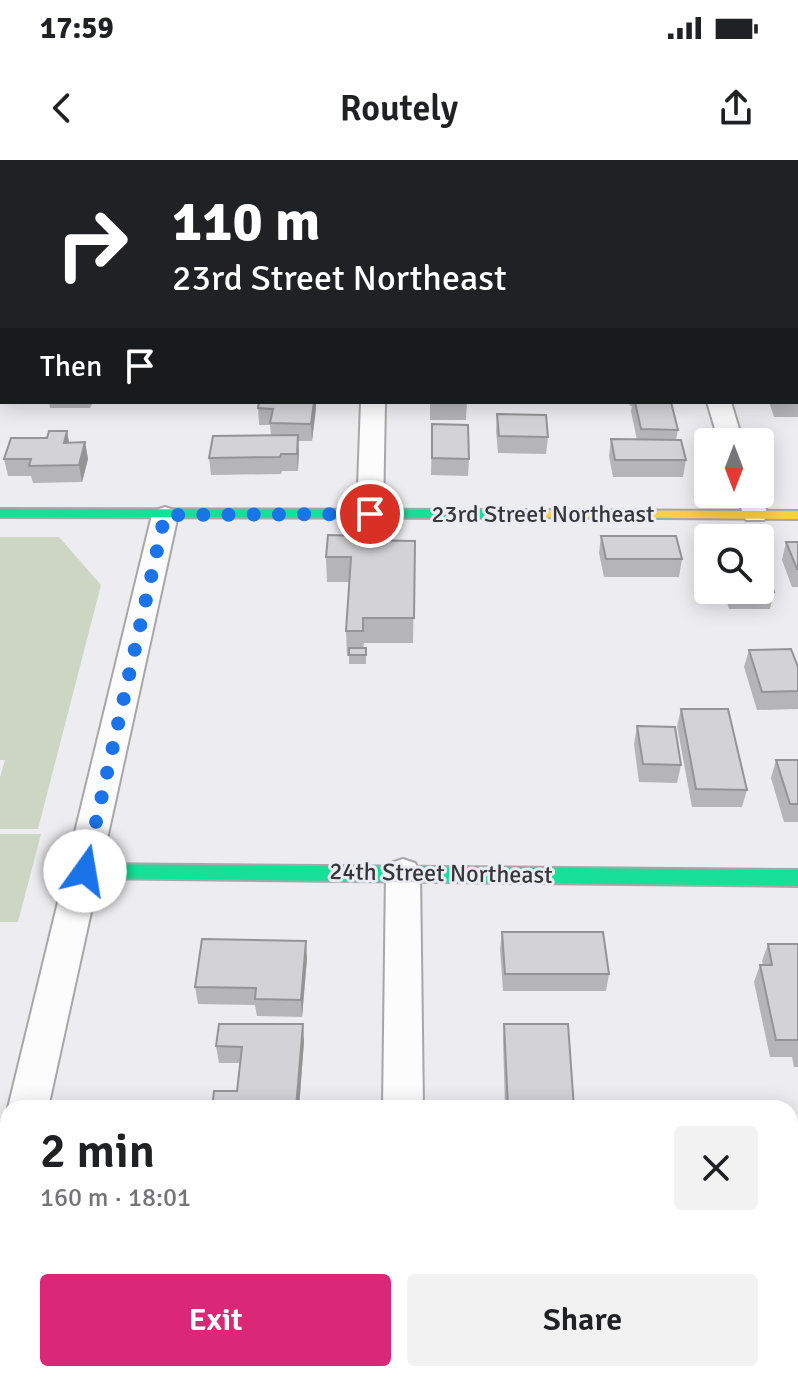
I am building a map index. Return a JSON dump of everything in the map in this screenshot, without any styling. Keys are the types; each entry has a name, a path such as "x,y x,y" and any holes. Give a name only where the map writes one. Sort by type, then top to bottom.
{"street":[{"path":"370,514 373,404"},
{"path":"720,404 727,428"},
{"name":"23rd Street Northeast","path":"0,513 370,514 694,506"},
{"name":"23rd Street Northeast","path":"769,508 798,515"},
{"path":"30,1100 165,515"},
{"name":"24th Street Northeast","path":"85,871 798,878"},
{"path":"403,872 403,1100"}],"green space":[{"path":"0,537 59,537 101,585 38,829 0,829 0,777 5,760 0,760"},
{"path":"0,834 41,834 18,922 0,922"}],"building":[{"path":"259,404 314,404 311,424 270,423 273,409 258,408"},
{"path":"635,404 672,404 678,430 641,429"},
{"path":"497,414 546,415 548,437 499,436"},
{"path":"432,424 468,425 469,459 432,458"},
{"path":"49,431 67,431 64,443 85,442 79,465 29,466 31,459 4,459 11,438 47,438"},
{"path":"298,435 297,454 209,458 213,436"},
{"path":"611,439 681,440 686,460 615,460"},
{"path":"328,535 359,536 359,540 415,541 414,618 363,618 363,631 346,631 351,557 326,557"},
{"path":"601,536 676,536 682,559 606,559"},
{"path":"786,542 798,542 798,569 797,569"},
{"path":"349,648 366,648 366,655 349,655"},
{"path":"791,649 798,667 798,691 762,692 749,650"},
{"path":"681,709 728,709 747,790 696,789"},
{"path":"637,726 675,727 681,765 643,764"},
{"path":"776,760 798,760 798,804 790,804"},
{"path":"502,932 603,932 609,974 505,974"},
{"path":"202,939 306,941 301,1000 255,999 256,988 195,987"},
{"path":"768,944 798,944 798,1040 776,1040 760,965 772,965"},
{"path":"219,1024 303,1024 297,1100 213,1100 214,1091 237,1091 242,1047 216,1046"},
{"path":"504,1024 568,1024 573,1100 508,1100"}],"traffic: fast":[{"path":"0,513 524,514"},
{"path":"85,871 798,878"}],"traffic: slow":[{"path":"524,514 798,515"}],"route":[{"path":"85,871 165,515 370,514"}]}
